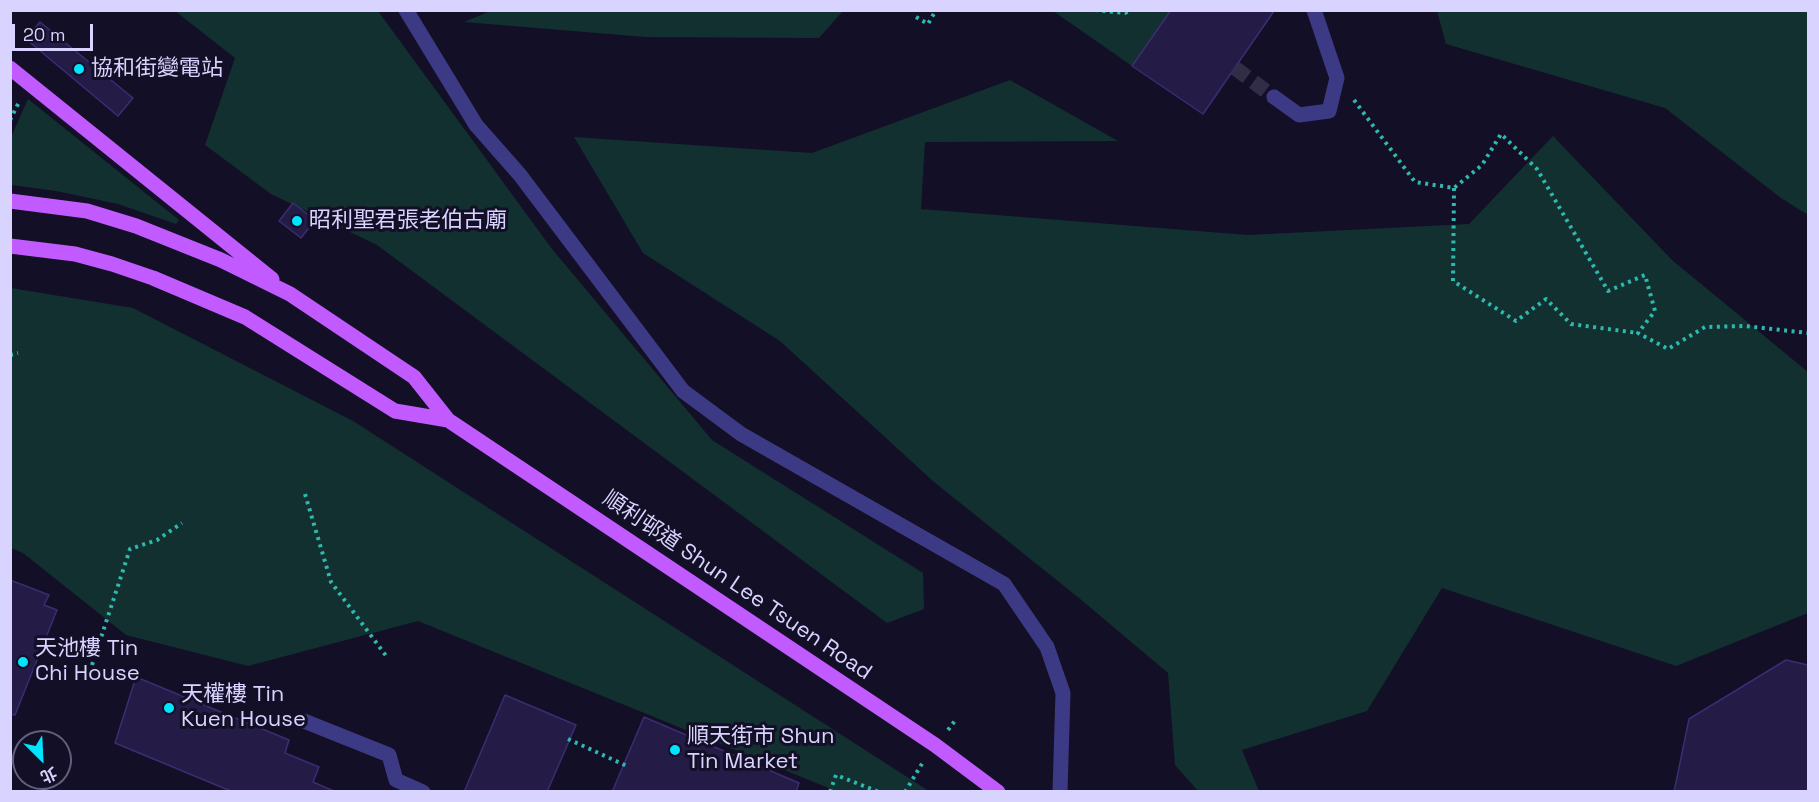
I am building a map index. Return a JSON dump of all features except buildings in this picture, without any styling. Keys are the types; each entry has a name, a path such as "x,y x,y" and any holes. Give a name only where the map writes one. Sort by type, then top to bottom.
{"main road":[{"path":"10,68 290,294"},
{"name":"順利邨道 Shun Lee Tsuen Road","path":"10,201 87,211 136,226 221,260 290,294 414,377 448,420 935,745 998,792"},
{"name":"順利邨道 Shun Lee Tsuen Road","path":"10,246 75,254 153,278 245,317 395,411 448,420"}],"lane":[{"path":"406,10 476,125 520,175 683,392 741,435 1004,584 1047,646 1063,693 1060,792"},
{"path":"1274,97 1299,115 1329,111 1337,78 1314,10"},
{"path":"304,721 389,755 396,780 423,792"}],"path":[{"path":"916,17 928,24 936,10"},
{"path":"1095,10 1125,13 1131,10"},
{"path":"1337,78 1415,182 1454,188 1482,165 1501,134 1537,169 1608,291 1645,275 1655,311 1638,333"},
{"path":"10,120 22,96"},
{"path":"1454,188 1452,281 1516,321 1546,299 1571,324 1638,333 1668,349 1705,327 1745,326 1809,333"},
{"path":"10,355 18,353"},
{"path":"304,494 331,582 387,657"},
{"path":"92,665 130,549 157,540 182,523"},
{"path":"568,739 627,766"},
{"path":"905,792 917,771"},
{"path":"830,792 836,776 879,792"}],"green space":[{"path":"175,11 378,11 552,249 712,440 923,573 924,609 887,623 377,245 271,194 205,145 235,58"},
{"path":"490,11 843,11 819,38 645,37 464,22"},
{"path":"1053,11 1171,11 1132,66"},
{"path":"1437,11 1808,11 1808,215 1781,198 1665,108 1446,44"},
{"path":"1010,80 1118,141 925,142 921,209 1248,235 1469,224 1553,136 1672,260 1808,372 1808,613 1676,666 1442,588 1367,711 1242,750 1259,791 1198,791 1175,765 1168,673 1079,598 934,482 780,341 643,253 574,137 812,153"},
{"path":"28,99 179,220 176,224 118,204 56,191 11,185 11,137"},
{"path":"11,288 133,308 353,421 929,791 836,791 418,621 248,666 126,635 23,553 11,548"}],"tunnel":[{"path":"1235,68 1274,97"}],"place":[{"name":"協和街變電站","path":"79,69"},
{"name":"昭利聖君張老伯古廟","path":"297,221"},
{"name":"天池樓 Tin Chi House","path":"23,662"},
{"name":"天權樓 Tin Kuen House","path":"169,708"},
{"name":"順天街市 Shun Tin Market","path":"675,750"}]}
